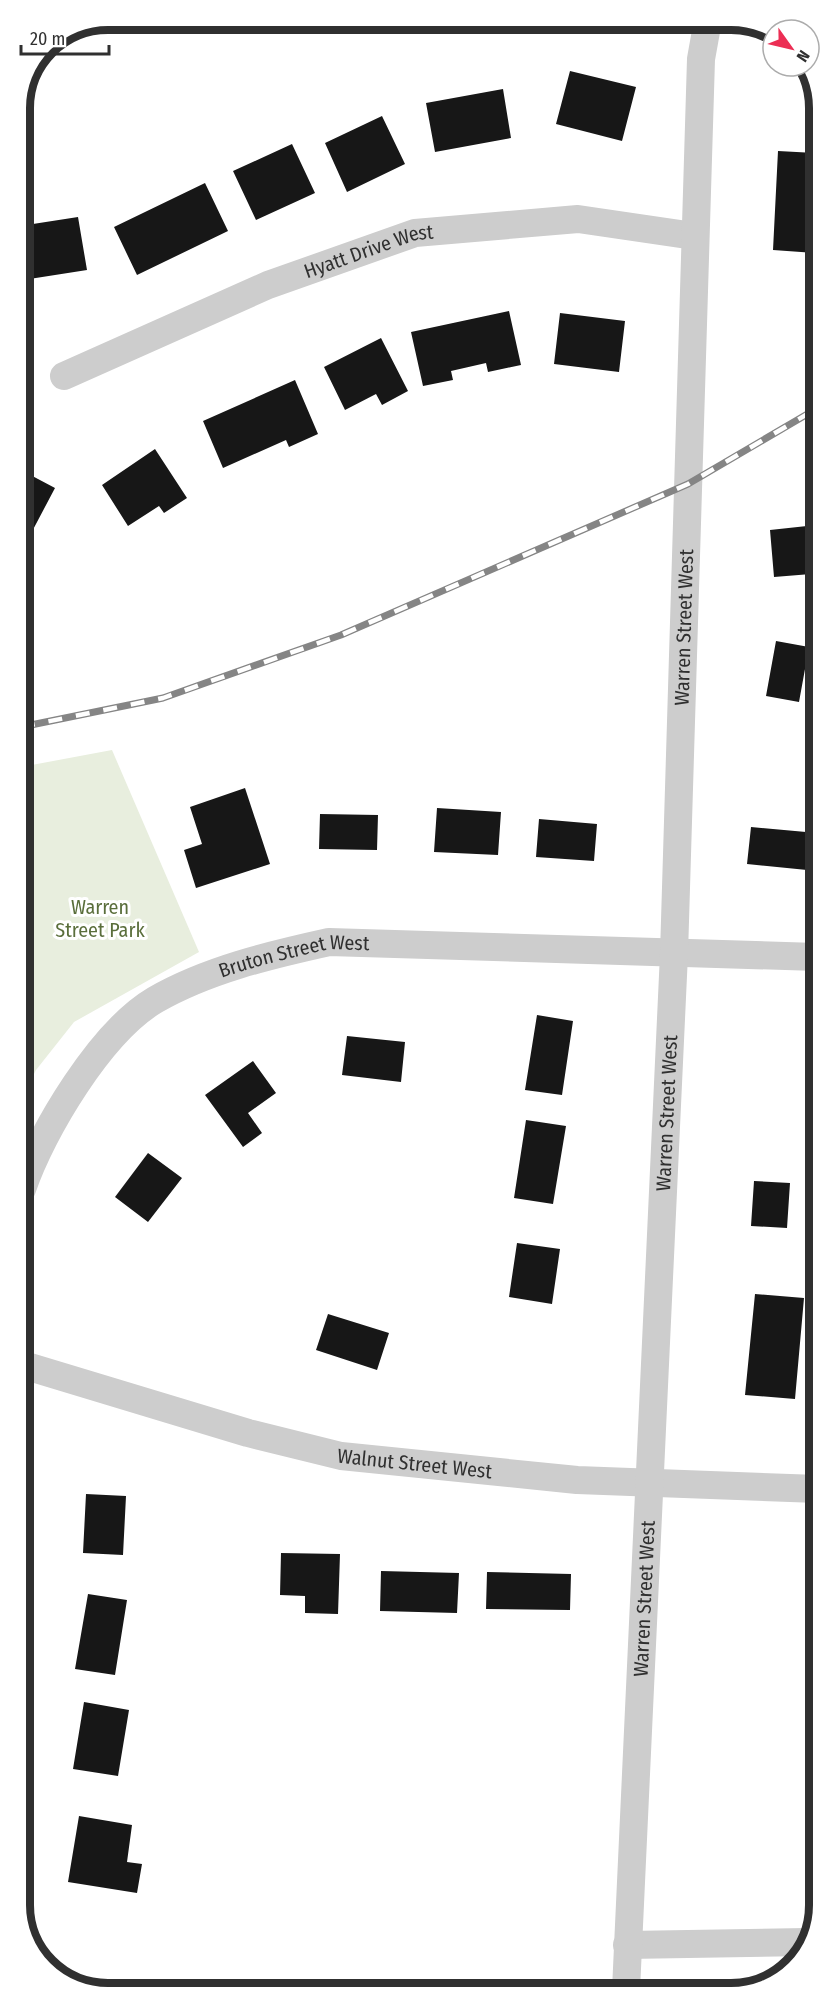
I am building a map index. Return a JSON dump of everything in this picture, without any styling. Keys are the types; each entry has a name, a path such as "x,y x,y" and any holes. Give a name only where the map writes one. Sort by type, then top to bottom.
{"street":[{"name":"Warren Street West","path":"626,1983 674,954 700,59 706,30"},
{"name":"Hyatt Drive West","path":"64,376 268,285 415,233 578,219 694,236"},
{"name":"Bruton Street West","path":"30,1170 48,1128 96,1057 127,1023 154,1001 205,977 281,952 328,942 501,945 674,954 809,957"},
{"name":"Walnut Street West","path":"30,1367 248,1433 341,1456 499,1474 809,1489"},
{"path":"627,1945 800,1942"}],"green space":[{"name":"Warren Street Park","path":"112,750 199,952 74,1022 36,1070 30,1082 30,765"}],"building":[{"path":"570,71 636,87 622,141 556,124"},
{"path":"503,89 511,138 435,152 426,103"},
{"path":"382,116 405,164 347,192 325,143"},
{"path":"292,144 315,193 256,220 233,171"},
{"path":"778,151 809,153 809,253 773,250"},
{"path":"205,183 228,231 137,275 114,227"},
{"path":"78,217 87,270 30,279 30,224"},
{"path":"509,311 521,365 488,372 486,363 451,371 453,380 423,386 411,332"},
{"path":"560,313 625,321 619,372 554,364"},
{"path":"381,338 408,391 382,405 376,394 345,410 324,367"},
{"path":"295,380 318,434 289,447 286,440 223,468 203,421"},
{"path":"155,449 187,498 164,513 159,506 128,526 102,485"},
{"path":"30,475 55,488 30,535"},
{"path":"807,526 809,574 774,577 770,530"},
{"path":"776,641 809,647 799,702 766,696"},
{"path":"245,788 270,864 196,888 184,850 202,844 190,807"},
{"path":"437,808 501,812 498,855 434,852"},
{"path":"320,814 378,815 377,850 319,849"},
{"path":"539,819 597,824 594,861 536,857"},
{"path":"751,827 809,832 809,870 747,864"},
{"path":"537,1015 573,1021 562,1095 525,1090"},
{"path":"347,1036 405,1042 401,1082 342,1075"},
{"path":"253,1061 276,1093 248,1113 262,1133 243,1147 205,1095"},
{"path":"526,1120 566,1126 553,1204 514,1198"},
{"path":"148,1153 182,1178 148,1222 115,1197"},
{"path":"754,1181 790,1183 787,1228 751,1226"},
{"path":"517,1243 560,1249 552,1304 509,1297"},
{"path":"755,1294 804,1298 795,1399 745,1395"},
{"path":"328,1314 389,1333 377,1370 316,1350"},
{"path":"86,1494 126,1496 123,1555 83,1553"},
{"path":"281,1553 340,1554 338,1614 305,1613 305,1596 280,1595"},
{"path":"381,1571 459,1573 457,1613 380,1611"},
{"path":"487,1572 571,1574 570,1610 486,1609"},
{"path":"88,1594 127,1600 115,1675 75,1669"},
{"path":"84,1702 129,1710 118,1776 73,1769"},
{"path":"79,1816 132,1825 127,1862 142,1864 137,1893 68,1882"}],"railway":[{"path":"30,725 163,698 341,635 688,484 809,413"}]}
